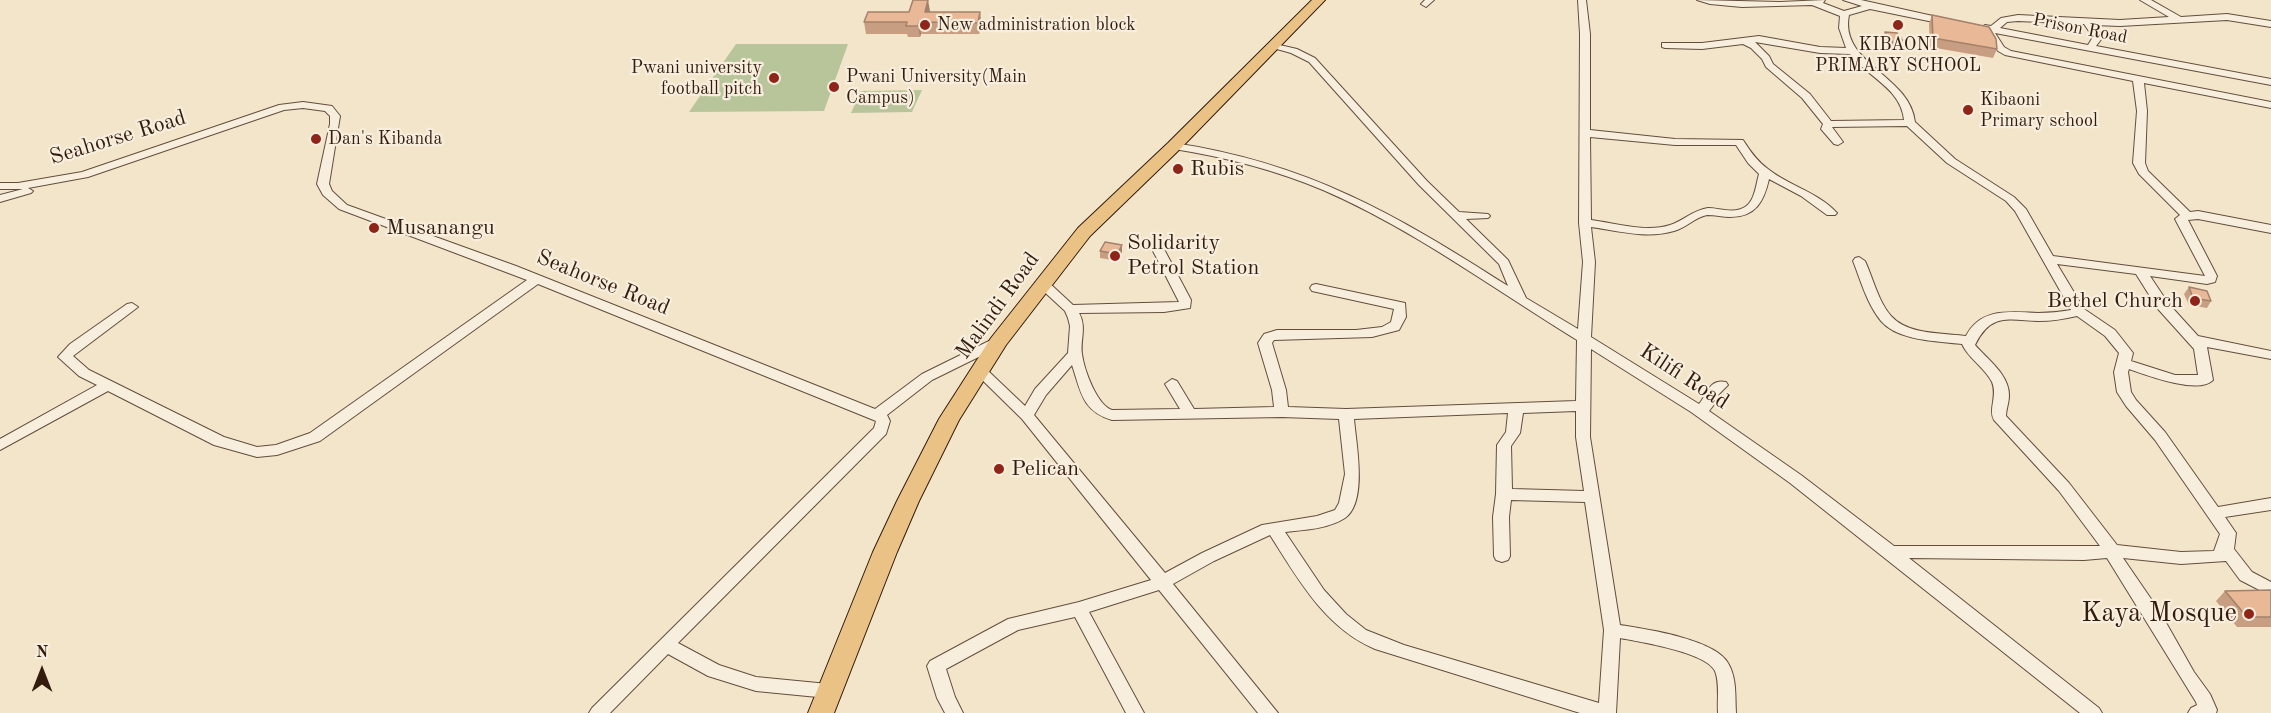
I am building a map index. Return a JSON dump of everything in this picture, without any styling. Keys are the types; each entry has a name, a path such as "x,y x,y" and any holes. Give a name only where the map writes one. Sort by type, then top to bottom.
{"highway":[{"name":"Malindi Road","path":"821,713 885,552 908,501 949,419 998,342 1084,232 1125,190 1179,141 1318,0"}],"street":[{"path":"1274,528 1303,573 1345,622 1361,635 1482,677 1607,713 1612,630 1600,536 1583,437 1584,339 1589,262 1585,223 1586,133 1582,0"},
{"path":"1701,0 1715,3 1818,2 1844,14 1870,6 1967,25 1990,32 1998,46 2008,53 2271,105"},
{"name":"Prison Road","path":"1848,0 1967,25 2271,82"},
{"path":"2144,0 2180,20"},
{"path":"1844,14 1843,25 1852,51 1864,65 1884,78 1903,100 1908,108 1910,123 1968,174 2010,199 2020,209 2079,312 2110,333 2126,353 2121,372 2124,392 2131,404 2160,436 2228,533 2226,550 2246,576 2271,590"},
{"path":"1994,29 1999,23 2009,18 2128,23 2227,17 2271,24"},
{"path":"2086,21 2097,33 2098,38 2091,48"},
{"path":"1665,45 1702,46 1759,39 1820,50 1852,51"},
{"path":"1745,41 1754,46 1766,57 1769,65 1806,96 1828,124"},
{"path":"1271,46 1308,56 1423,183 1504,263 1521,300"},
{"path":"2138,78 2142,111 2139,163 2143,172 2187,216"},
{"name":"Seahorse Road","path":"0,186 18,186 84,175 283,107 303,105 328,108 335,116 335,124 323,184 327,193 343,207 536,279 877,415"},
{"path":"1828,124 1910,123"},
{"path":"1828,124 1826,129 1838,142"},
{"path":"1586,133 1675,142 1739,142 1752,161 1765,173 1805,194 1831,213"},
{"name":"Kilifi Road","path":"1179,141 1298,178 1343,195 1400,225 1584,339 1753,447 2093,713"},
{"path":"1585,223 1660,230 1681,225 1695,215 1705,212 1737,213 1748,210 1758,197 1765,173"},
{"path":"0,199 84,175"},
{"path":"1456,214 1484,216"},
{"path":"2051,260 2211,279 2200,252 2181,219 2198,215 2271,229"},
{"path":"1070,309 1164,308 1185,305 1185,300 1159,251"},
{"path":"1859,261 1882,312 1890,323 1909,331 1969,342"},
{"path":"2124,363 2174,379 2206,380 2204,356 2195,340 2163,306 2141,272"},
{"path":"132,308 65,354 65,357 84,373 219,441 257,452 277,450 315,437 536,279"},
{"path":"1042,283 1070,309 1077,326 1076,354 1088,394 1095,407 1102,412 1131,416 1282,412 1346,414 1583,406"},
{"path":"1282,412 1279,390 1265,343 1269,337 1277,334 1376,332 1393,328 1398,322 1400,306 1316,288"},
{"path":"2079,312 2049,317 2002,315 1979,325 1968,345 1989,369 2002,390 1999,417 2064,487 2112,551 2117,564 2154,617 2182,667 2204,699 2208,710 2197,713"},
{"path":"2195,340 2271,355"},
{"path":"598,713 881,430 884,421 877,415 927,377 998,342"},
{"path":"1027,416 1040,392 1076,354"},
{"path":"979,370 1027,416 1269,713"},
{"path":"1172,384 1190,413"},
{"path":"1699,412 1708,402 1711,393 1721,385"},
{"path":"0,445 108,386"},
{"path":"1502,556 1504,445 1513,433 1516,408"},
{"path":"954,713 946,698 936,666 1014,624 1079,609 1163,582 1222,550 1274,528 1328,519 1346,508 1352,474 1346,414"},
{"path":"1504,494 1592,497"},
{"path":"2214,513 2271,504"},
{"path":"1890,552 2084,554 2112,551 2181,558 2220,557 2228,533"},
{"path":"2246,576 2271,585"},
{"path":"1079,609 1136,713"},
{"path":"1612,630 1649,637 1713,658 1722,669 1726,713"},
{"path":"666,645 714,671 756,684 828,691"}],"green space":[{"name":"Pwani university football pitch","path":"736,44 848,44 824,111 689,112"},
{"path":"922,90 912,112 851,113 861,91"}],"building":[{"path":"913,0 928,0 925,12 980,12 978,23 919,22 918,26 906,26 907,22 864,22 868,12 909,12"},
{"path":"1932,15 1989,27 1996,39 1997,49 1933,38"},
{"path":"1885,32 1897,33 1906,45 1894,44"},
{"path":"1105,242 1122,245 1117,254 1100,251"},
{"path":"2189,287 2207,291 2211,301 2193,298"},
{"path":"2271,590 2271,617 2247,617 2225,591"}],"place":[{"name":"New administration block","path":"925,25"},
{"name":"KIBAONI PRIMARY SCHOOL","path":"1898,25"},
{"name":"Pwani university football pitch","path":"774,78"},
{"name":"Pwani University(Main Campus)","path":"834,87"},
{"name":"Kibaoni Primary school","path":"1968,110"},
{"name":"Dan's Kibanda","path":"316,139"},
{"name":"Rubis","path":"1178,169"},
{"name":"Musanangu","path":"374,228"},
{"name":"Solidarity Petrol Station","path":"1115,256"},
{"name":"Bethel Church","path":"2195,301"},
{"name":"Pelican","path":"999,469"},
{"name":"Kaya Mosque","path":"2249,614"}]}
